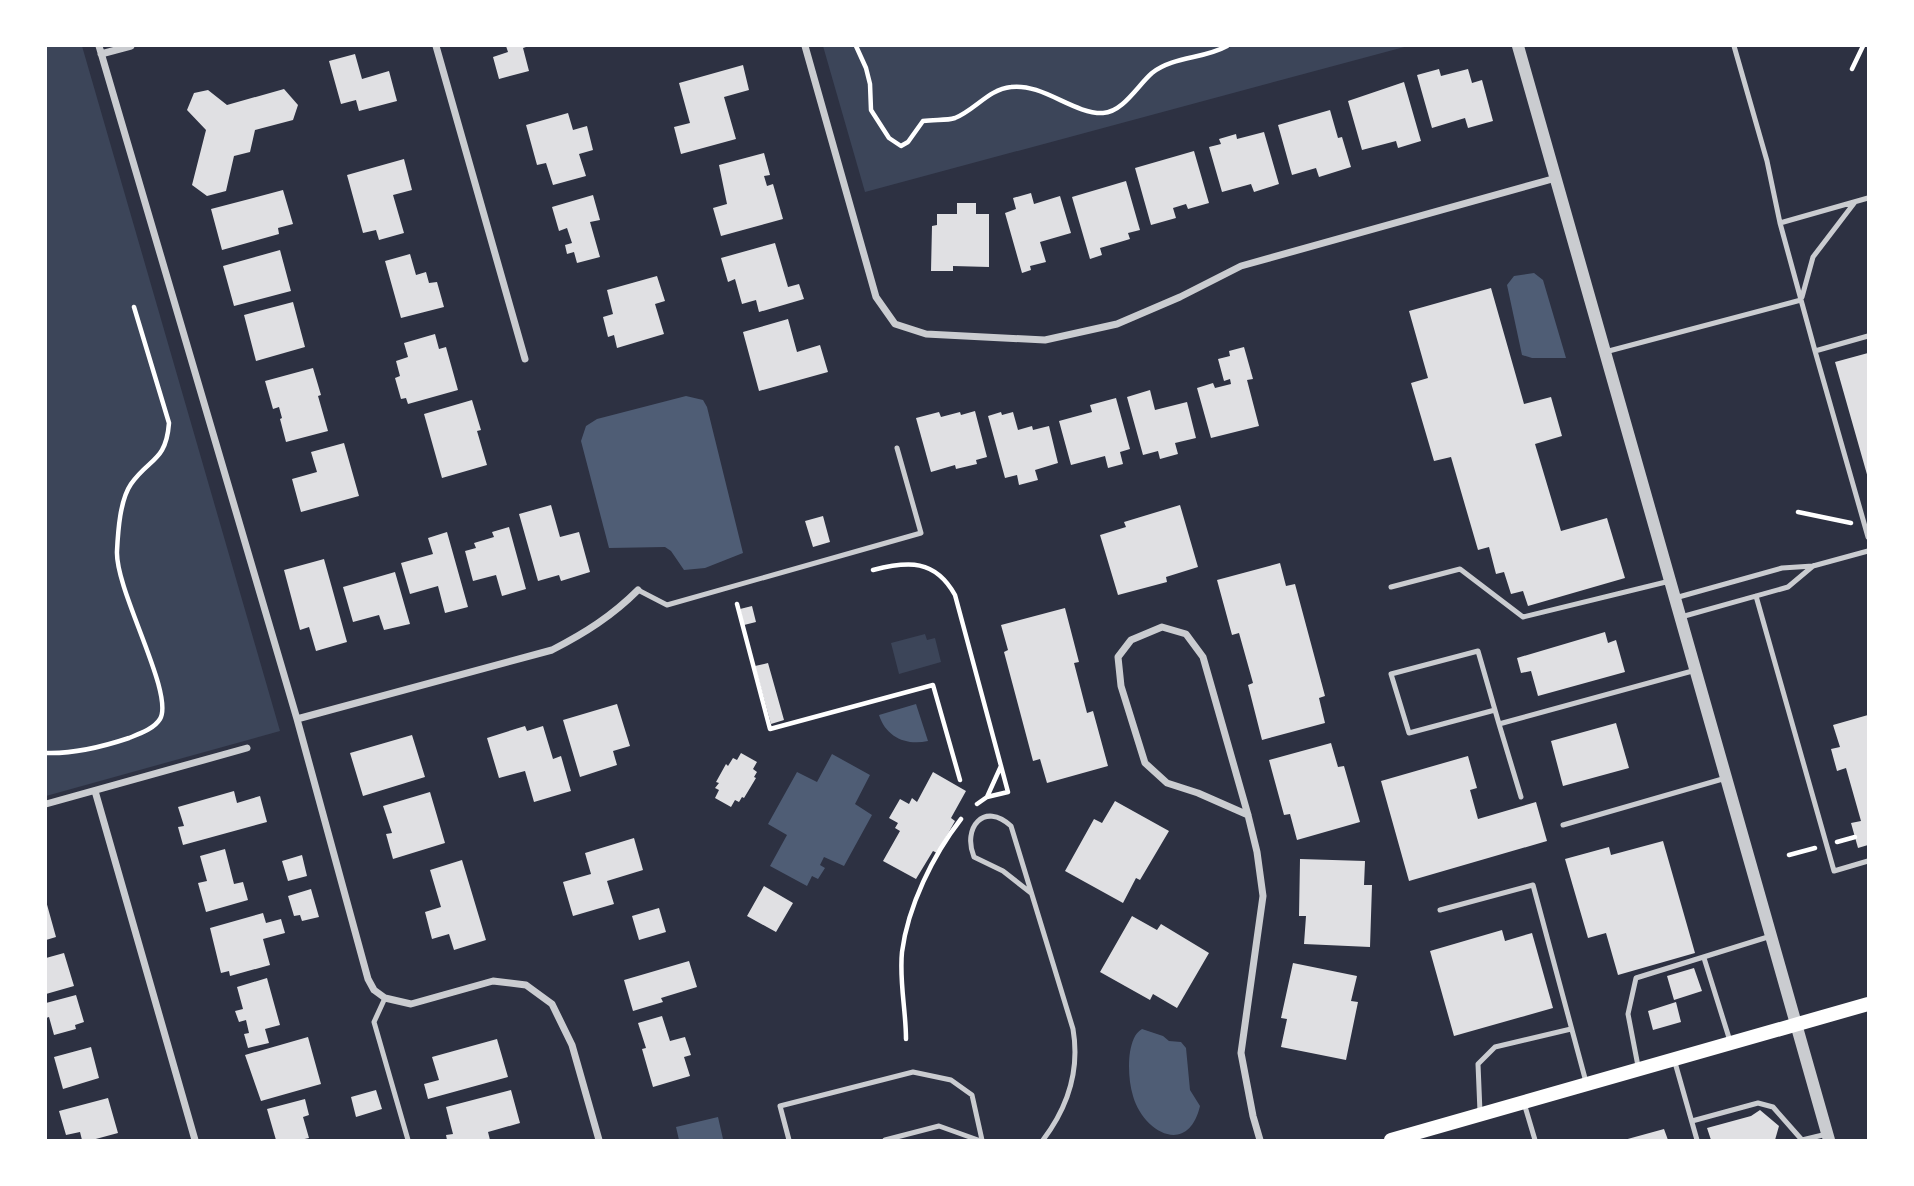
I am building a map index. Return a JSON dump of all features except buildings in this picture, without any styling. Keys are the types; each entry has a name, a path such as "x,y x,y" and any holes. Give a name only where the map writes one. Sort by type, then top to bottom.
{"main road":[{"path":"1391,1140 1423,1136 1480,1115 1868,1004"}],"street":[{"path":"131,46 100,50 297,719 368,979 374,990 385,998 411,1004 493,981 526,985 552,1004 572,1045 599,1140"},
{"path":"436,46 525,359"},
{"path":"805,46 876,297 895,324 926,334 1045,340 1117,324 1180,297 1241,266 1556,178"},
{"path":"1518,46 1828,1137"},
{"path":"297,719 552,650 590,631 619,609 638,590"},
{"path":"1248,816 1198,793 1167,783 1145,763 1121,686 1118,657 1131,640 1162,627 1185,634 1203,657 1248,816 1257,852 1263,896 1241,1053 1260,1140"},
{"path":"46,804 247,747"},
{"path":"95,791 195,1140"}],"lane":[{"path":"1734,46 1767,161 1780,223 1801,300 1868,537"},
{"path":"1780,223 1868,198"},
{"path":"1801,300 1813,257 1855,202"},
{"path":"1605,352 1801,300"},
{"path":"1815,351 1868,336"},
{"path":"638,590 667,605 921,533 897,448"},
{"path":"1675,598 1782,568 1813,566 1868,551"},
{"path":"1681,618 1788,587 1813,566"},
{"path":"1391,587 1460,569 1523,617 1670,581"},
{"path":"1756,596 1835,871 1868,861"},
{"path":"1495,710 1409,733 1391,674 1478,652 1521,797"},
{"path":"1499,724 1696,670"},
{"path":"1563,825 1726,778"},
{"path":"1031,893 1003,871 974,857 970,834 982,818 993,815 1002,817 1012,826 1073,1029 1076,1047 1073,1082 1043,1140"},
{"path":"1440,911 1533,885 1587,1085"},
{"path":"1639,1070 1628,1014 1636,978 1771,936"},
{"path":"1704,958 1731,1043"},
{"path":"385,998 374,1022 408,1140"},
{"path":"1480,1115 1478,1064 1496,1048 1572,1028"},
{"path":"1674,1059 1697,1140"},
{"path":"789,1140 780,1106 913,1072 951,1080 972,1095 980,1140 939,1126 885,1140"},
{"path":"1524,1103 1535,1140"},
{"path":"1692,1121 1758,1103 1773,1107 1802,1140 1828,1137"}],"path":[{"path":"856,46 870,84 871,110 889,138 901,146 908,142 923,121 955,118 995,92 1009,87 1021,86 1035,90 1090,111 1103,113 1114,110 1164,66 1227,46"},
{"path":"1852,68 1863,46"},
{"path":"46,753 82,751 110,744 152,727 160,719 163,709 156,675 117,569 117,549 125,496 135,479 155,461 163,448 169,422 134,307"},
{"path":"1798,512 1866,527"},
{"path":"873,570 898,564 918,565 938,574 954,595 1008,792 987,797 971,809"},
{"path":"737,604 769,729 933,685 960,780"},
{"path":"987,797 1001,766"},
{"path":"906,1038 902,953 912,910 920,888 965,814"}],"shaded area":[{"path":"46,46 82,46 280,731 46,796"},
{"path":"823,46 1408,46 865,192"},
{"path":"1534,273 1543,280 1566,358 1532,358 1522,355 1507,285 1514,276"},
{"path":"686,396 703,400 707,407 743,553 705,568 684,570 665,547 609,548 581,441 586,426 597,419"},
{"path":"925,634 927,640 935,638 941,662 899,674 891,643"},
{"path":"916,704 928,741 905,741 892,734 882,723 879,715"},
{"path":"832,754 870,775 855,804 872,815 844,866 824,857 820,865 825,868 818,879 812,876 807,886 770,866 787,835 768,824 797,772 817,782"},
{"path":"1142,1029 1163,1036 1169,1041 1181,1042 1186,1048 1190,1090 1200,1106 1194,1122 1186,1131 1176,1135 1166,1134 1146,1120 1133,1096 1129,1074 1130,1052 1137,1033"},
{"path":"718,1117 723,1139 679,1140 676,1127"}]}
